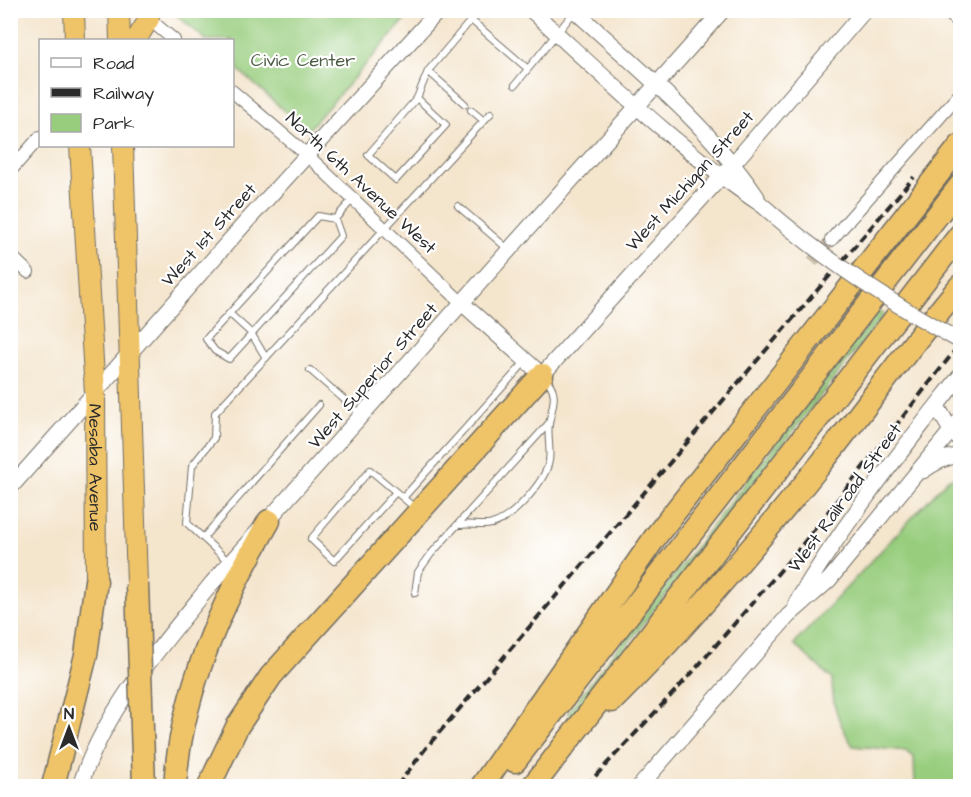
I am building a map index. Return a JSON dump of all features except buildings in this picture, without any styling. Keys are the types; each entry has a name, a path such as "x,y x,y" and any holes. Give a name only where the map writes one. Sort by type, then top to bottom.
{"highway":[{"path":"74,10 75,39"},
{"path":"119,10 120,39"},
{"path":"137,39 152,15"},
{"path":"482,786 656,536 960,146"},
{"name":"Mesaba Avenue","path":"53,786 86,655 96,581 95,393 80,147"},
{"path":"123,147 144,786"},
{"path":"496,786 960,186"},
{"path":"533,786 960,235"},
{"path":"552,762 652,661 740,561 820,464 960,286"},
{"path":"209,786 237,727 271,676 410,504 534,368"},
{"path":"175,786 181,736 193,687 212,635 269,521"}],"street":[{"name":"West 1st Street","path":"13,479 95,393 440,10"},
{"path":"531,10 636,108 720,177 762,205 812,247 856,279 960,340"},
{"name":"West Superior Street","path":"80,786 88,761 128,693 178,625 230,563 723,10"},
{"name":"West Michigan Street","path":"534,368 733,163 865,10"},
{"path":"948,10 960,22"},
{"path":"575,11 657,84 733,163 762,205"},
{"path":"152,15 173,39"},
{"name":"North 6th Avenue West","path":"234,93 307,155 462,303"},
{"path":"831,240 960,94"},
{"path":"10,171 39,138"},
{"path":"10,255 25,269"},
{"path":"462,303 534,368"},
{"name":"West Railroad Street","path":"640,786 788,616 835,543 960,375"},
{"path":"937,406 958,428"},
{"name":"West Railroad Street","path":"788,616 830,580 958,428"},
{"path":"913,479 936,462 952,456 960,456"}],"lane":[{"path":"515,85 575,11"},
{"path":"417,98 446,125 396,180 368,155 417,98 428,71 471,20 528,69"},
{"path":"428,71 465,104"},
{"path":"471,110 484,121"},
{"path":"230,563 187,523 192,466 214,438 215,413 491,113"},
{"path":"335,219 354,199"},
{"path":"459,206 510,250"},
{"path":"318,216 335,219 342,236 229,359 215,351 206,339 318,216"},
{"path":"10,279 25,269"},
{"path":"230,314 251,333 266,358"},
{"path":"459,525 472,522 490,525 511,516 544,475 549,461 549,423 555,405 555,390 534,368"},
{"path":"310,370 363,416"},
{"path":"203,538 319,405"},
{"path":"415,593 418,572 516,457 549,423"},
{"path":"396,492 334,561 311,539 370,470 396,492 410,504"}],"green space":[{"name":"Civic Center","path":"172,11 413,11 307,131 234,66 234,39 205,39"},
{"path":"879,311 884,314 572,716 567,713"},
{"path":"960,477 960,786 915,786 914,757 906,751 853,746 837,714 832,679 794,644 949,478"}],"tunnel":[{"path":"812,262 831,240"}],"railway":[{"path":"397,786 426,748 914,177"},
{"path":"586,786 691,674 798,550 960,344"}]}
